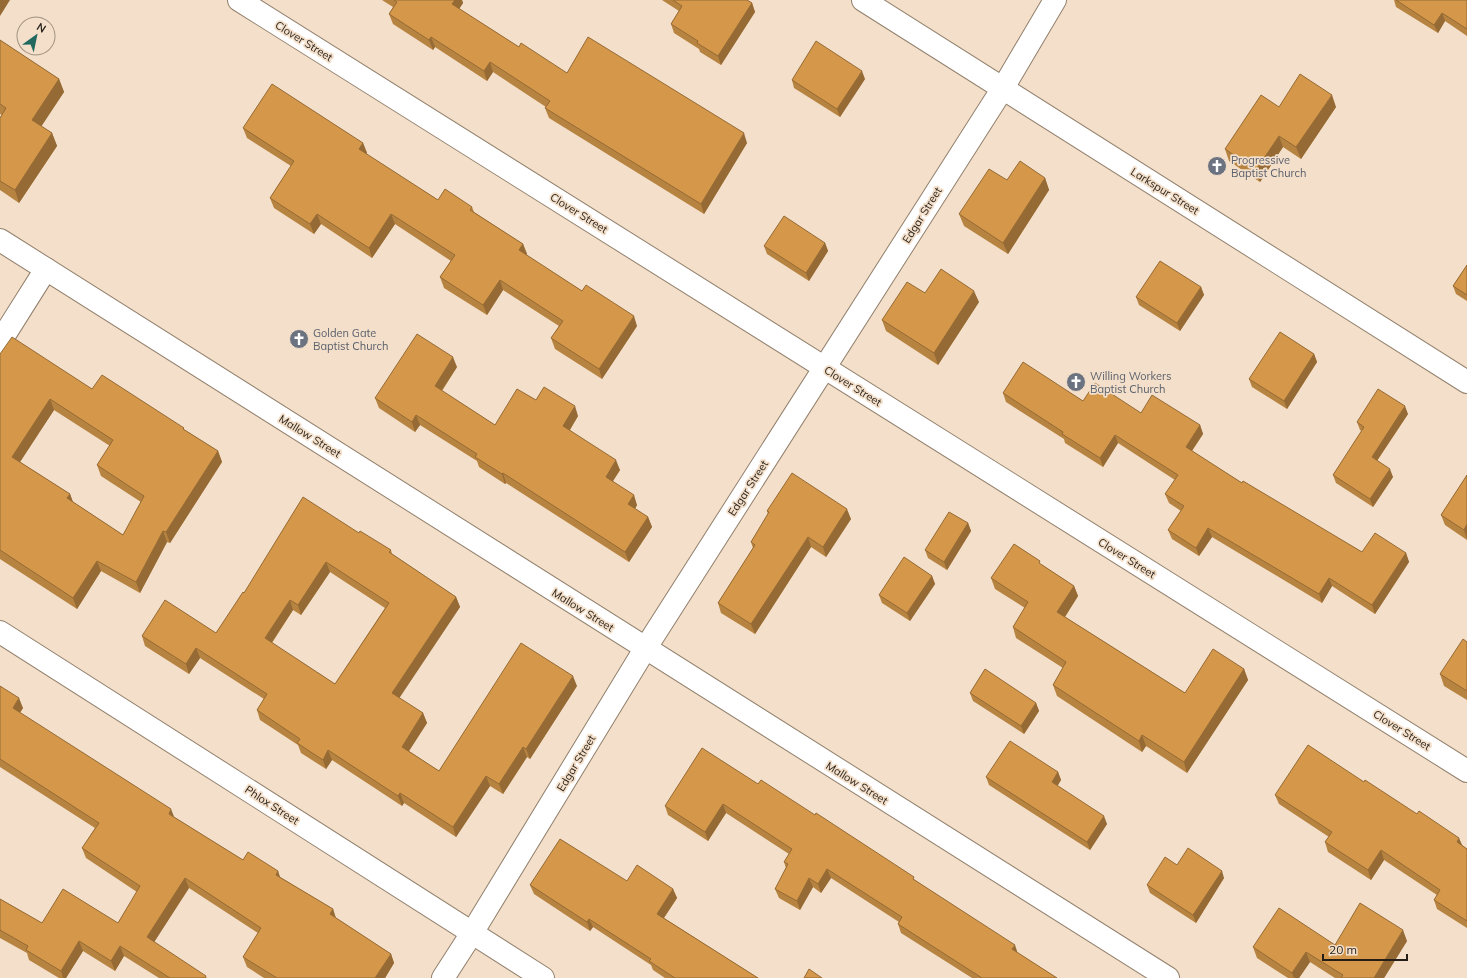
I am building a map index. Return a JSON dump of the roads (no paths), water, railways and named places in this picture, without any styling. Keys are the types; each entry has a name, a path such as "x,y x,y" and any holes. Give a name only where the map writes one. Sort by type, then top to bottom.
{"street":[{"name":"Clover Street","path":"239,0 1467,771"},
{"name":"Larkspur Street","path":"863,0 1467,382"},
{"name":"Edgar Street","path":"443,978 645,649 1003,88 1056,0"},
{"name":"Mallow Street","path":"0,240 645,649 1168,978"},
{"path":"0,342 46,269"},
{"name":"Phlox Street","path":"0,632 543,978"}],"place":[{"name":"Progressive Baptist Church","path":"1217,166"},
{"name":"Golden Gate Baptist Church","path":"299,339"},
{"name":"Willing Workers Baptist Church","path":"1076,382"}]}
